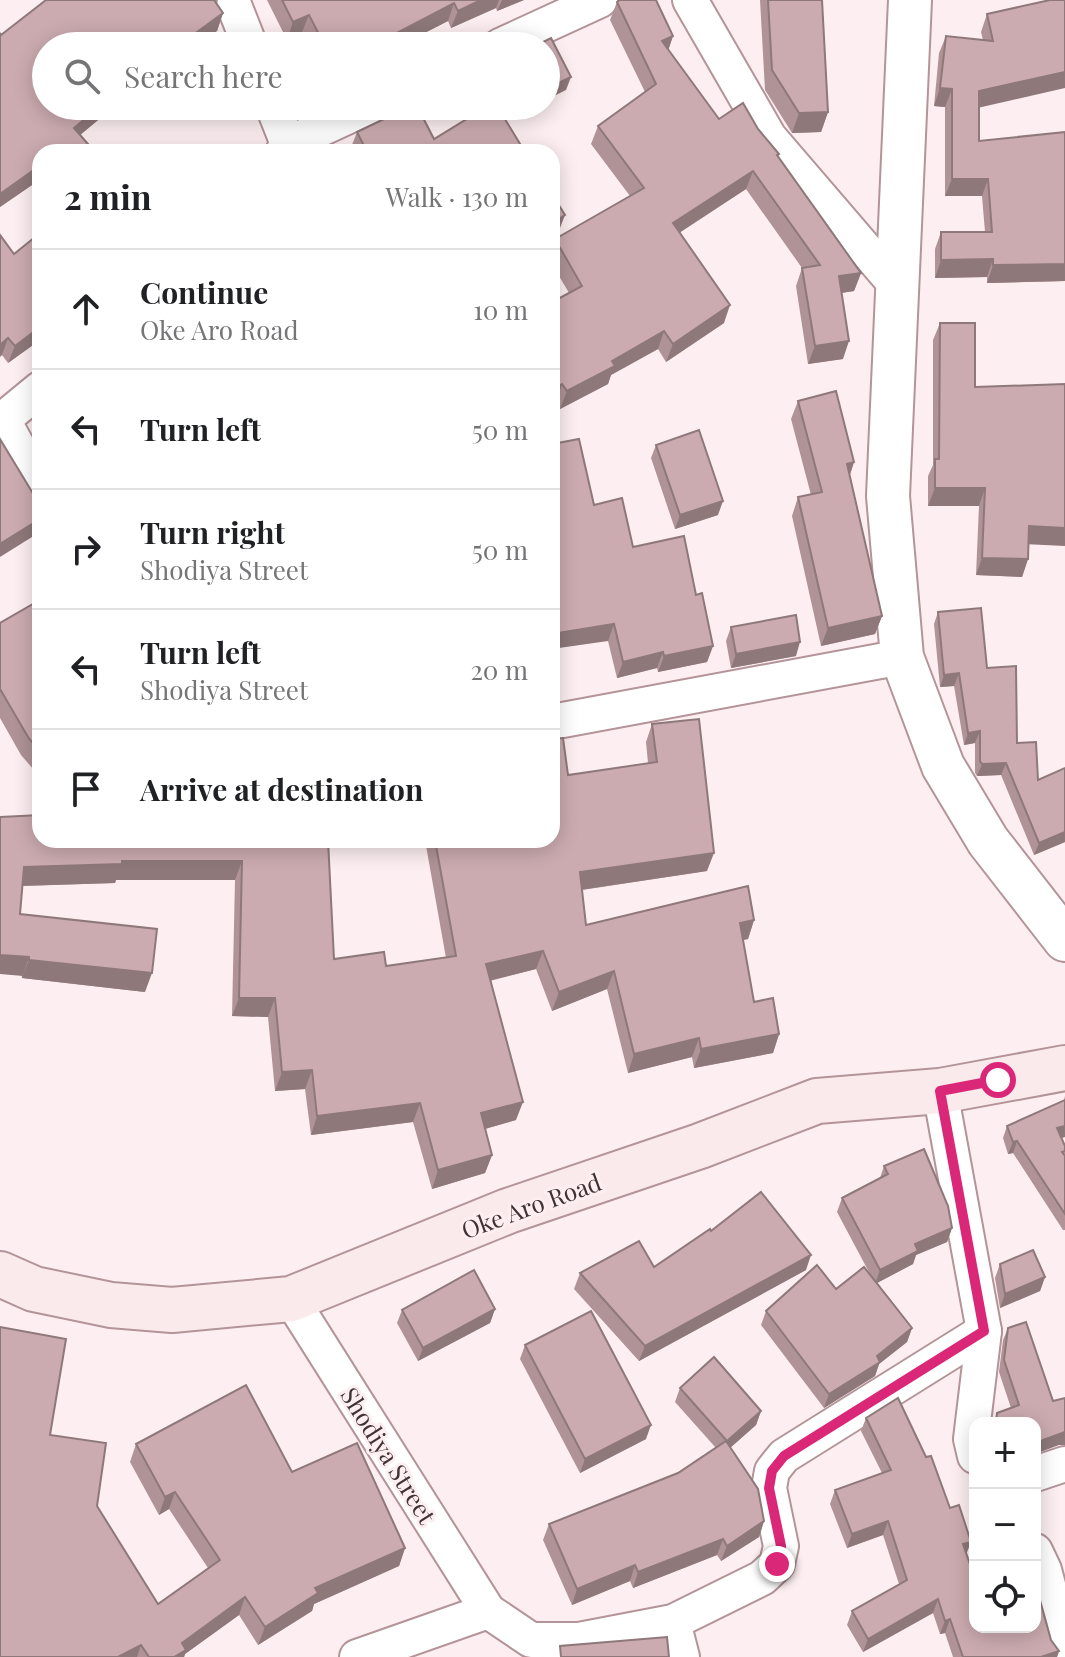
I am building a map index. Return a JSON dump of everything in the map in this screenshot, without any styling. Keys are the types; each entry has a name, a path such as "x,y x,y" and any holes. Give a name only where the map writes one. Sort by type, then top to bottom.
{"main road":[{"name":"Oke Aro Road","path":"0,1274 34,1289 111,1305 172,1310 291,1299 508,1211 700,1146 817,1101 940,1091 1065,1068"}],"street":[{"path":"232,0 245,32"},
{"path":"530,32 600,0"},
{"path":"690,0 769,137 896,285"},
{"path":"910,0 888,496 902,657 943,766 988,841 1065,940"},
{"path":"277,120 284,144"},
{"path":"293,144 342,120"},
{"path":"32,396 2,421 32,474"},
{"path":"560,721 902,657"},
{"path":"940,1091 984,1331 974,1417"},
{"name":"Shodiya Street","path":"291,1299 488,1611 532,1648 673,1622 762,1578 777,1564 781,1546 769,1488 772,1471 784,1456 984,1331"},
{"path":"1041,1472 1065,1464"},
{"path":"1040,1561 1065,1649"},
{"path":"357,1657 488,1611"},
{"path":"673,1622 682,1657"}],"building":[{"path":"46,0 214,0 223,13 197,32 32,32 32,120 83,120 74,128 88,144 32,144 32,171 0,194 1,35"},
{"path":"282,0 481,0 458,11 454,3 399,32 318,32 309,15 293,22"},
{"path":"656,0 673,36 662,41 719,119 743,103 758,129 779,154 861,273 839,276 849,341 815,346 802,268 820,265 753,171 673,223 730,305 673,344 664,331 612,361 615,366 567,391 560,385 560,298 582,286 560,248 560,236 644,188 598,126 656,84 617,2"},
{"path":"768,0 822,0 828,112 799,113 772,70"},
{"path":"1050,0 1065,0 1065,72 979,91 979,141 1065,132 1065,264 993,265 993,259 941,260 941,232 992,232 988,179 952,179 952,89 940,88 946,36 993,41 987,14"},
{"path":"560,56 571,77 560,82"},
{"path":"382,120 424,120 434,139 465,120 506,120 520,144 363,144 357,132"},
{"path":"0,235 14,254 32,239 32,333 15,346 8,338 0,345"},
{"path":"940,323 975,323 975,387 1065,384 1065,528 1029,526 1028,559 982,558 985,488 935,488 935,459 939,459"},
{"path":"836,391 854,462 847,464 882,616 828,628 798,497 822,492 798,401"},
{"path":"699,430 723,501 680,515 656,445"},
{"path":"0,439 32,492 32,524 0,544"},
{"path":"579,439 594,505 622,498 633,547 684,536 696,595 702,593 713,646 664,656 663,652 623,662 614,624 560,633 560,443"},
{"path":"32,605 32,742 0,689 0,623"},
{"path":"981,608 987,668 1016,666 1017,743 1036,742 1038,780 1065,768 1065,832 1039,843 1006,763 982,764 980,761 980,731 968,733 959,673 944,675 938,612"},
{"path":"796,615 800,642 736,654 731,627"},
{"path":"699,719 714,853 580,872 586,925 748,886 754,920 740,923 754,1002 773,998 779,1034 701,1049 699,1038 634,1054 614,971 559,992 543,951 486,964 523,1102 481,1113 492,1155 438,1170 420,1103 317,1116 312,1070 282,1072 275,998 239,998 242,861 122,861 122,864 24,867 20,914 157,929 152,973 0,955 0,817 32,815 32,848 328,848 334,959 384,952 386,966 456,956 436,848 560,848 560,738 563,738 568,775 657,762 652,724"},
{"path":"1065,1100 1065,1126 1057,1128 1065,1146 1062,1152 1065,1156 1065,1214 1017,1141 1013,1142 1007,1126"},
{"path":"924,1149 948,1206 952,1228 915,1244 918,1251 880,1270 842,1198 888,1174 884,1166"},
{"path":"761,1192 811,1255 645,1346 580,1273 639,1241 654,1267 711,1231"},
{"path":"1033,1250 1045,1277 1005,1294 1000,1264"},
{"path":"817,1265 836,1289 864,1267 912,1328 877,1356 880,1362 829,1394 766,1311"},
{"path":"474,1270 495,1309 423,1348 402,1310"},
{"path":"591,1311 651,1425 585,1459 525,1345"},
{"path":"1026,1322 1053,1401 1065,1398 1065,1432 1041,1441 1041,1417 997,1417 997,1413 1019,1405 1004,1360 1008,1328"},
{"path":"0,1327 66,1339 50,1435 106,1443 97,1506 158,1604 220,1560 175,1492 165,1497 136,1444 246,1385 292,1472 357,1443 405,1548 315,1588 318,1593 265,1627 245,1597 182,1643 186,1650 174,1657 149,1657 141,1645 118,1657 0,1657"},
{"path":"714,1357 761,1411 727,1441 680,1388"},
{"path":"898,1398 926,1457 931,1456 950,1508 959,1505 969,1536 969,1542 963,1544 969,1562 969,1633 1041,1633 1041,1604 1051,1640 1059,1651 1041,1657 963,1657 950,1619 945,1621 938,1599 868,1639 852,1611 907,1580 888,1521 852,1534 835,1490 891,1470 866,1418"},
{"path":"726,1441 758,1489 764,1521 727,1546 723,1539 638,1572 635,1565 577,1589 549,1524 678,1473"},
{"path":"667,1637 669,1657 561,1657 560,1646"}],"route":[{"path":"777,1564 781,1546 769,1488 772,1471 784,1456 984,1331 940,1091 998,1080"}]}
